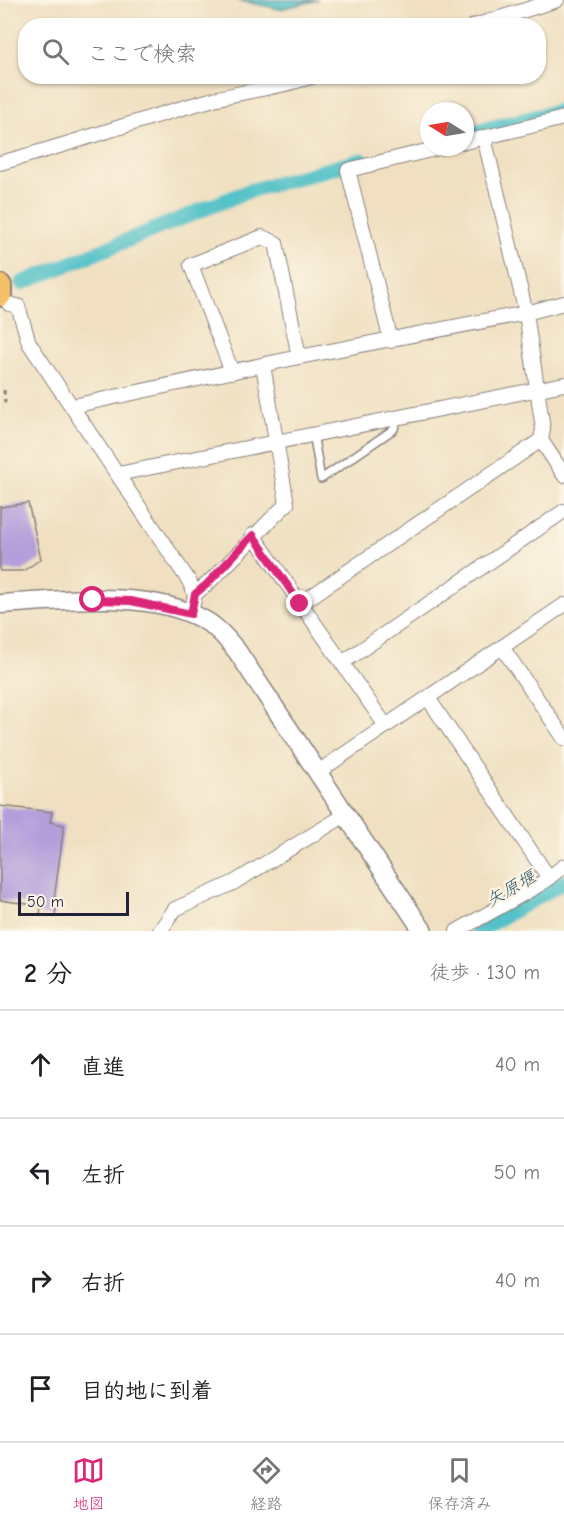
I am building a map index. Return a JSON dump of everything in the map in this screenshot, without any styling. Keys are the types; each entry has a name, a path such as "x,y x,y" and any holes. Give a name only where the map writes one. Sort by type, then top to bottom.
{"street":[{"path":"500,18 557,0"},
{"path":"0,163 71,144 209,100 289,84"},
{"path":"474,140 564,118"},
{"path":"484,137 526,313 543,429 541,440 564,475"},
{"path":"391,341 348,170 420,153"},
{"path":"232,372 191,265 262,237 276,243 300,357"},
{"path":"3,295 18,306 27,339 195,594"},
{"path":"73,406 300,357 526,313 564,303"},
{"path":"191,614 195,594 287,504 263,365"},
{"path":"118,474 564,384"},
{"path":"300,604 541,440"},
{"path":"342,663 564,511"},
{"path":"253,535 386,726"},
{"path":"0,604 131,601 191,614 212,625 237,651 423,931"},
{"path":"318,772 564,605"},
{"path":"502,647 564,738"},
{"path":"428,698 549,878"},
{"path":"160,931 175,909 233,883 347,814"},
{"path":"457,931 549,878 564,866"}],"lane":[{"path":"313,433 321,479 394,429 398,417"}],"path":[{"path":"4,390 5,404"}],"water":[{"path":"236,0 318,0 280,9"}],"building":[{"path":"28,503 41,559 23,571 0,571 0,507"},
{"path":"0,806 52,812 50,822 64,825 53,908 56,908 55,917 40,915 41,906 0,900"}],"waterway":[{"path":"474,132 564,110"},
{"path":"22,283 249,191 362,160"},
{"name":"矢原堰","path":"478,931 564,882"}],"route":[{"path":"93,600 131,601 191,614 195,594 253,535 300,604"}]}
